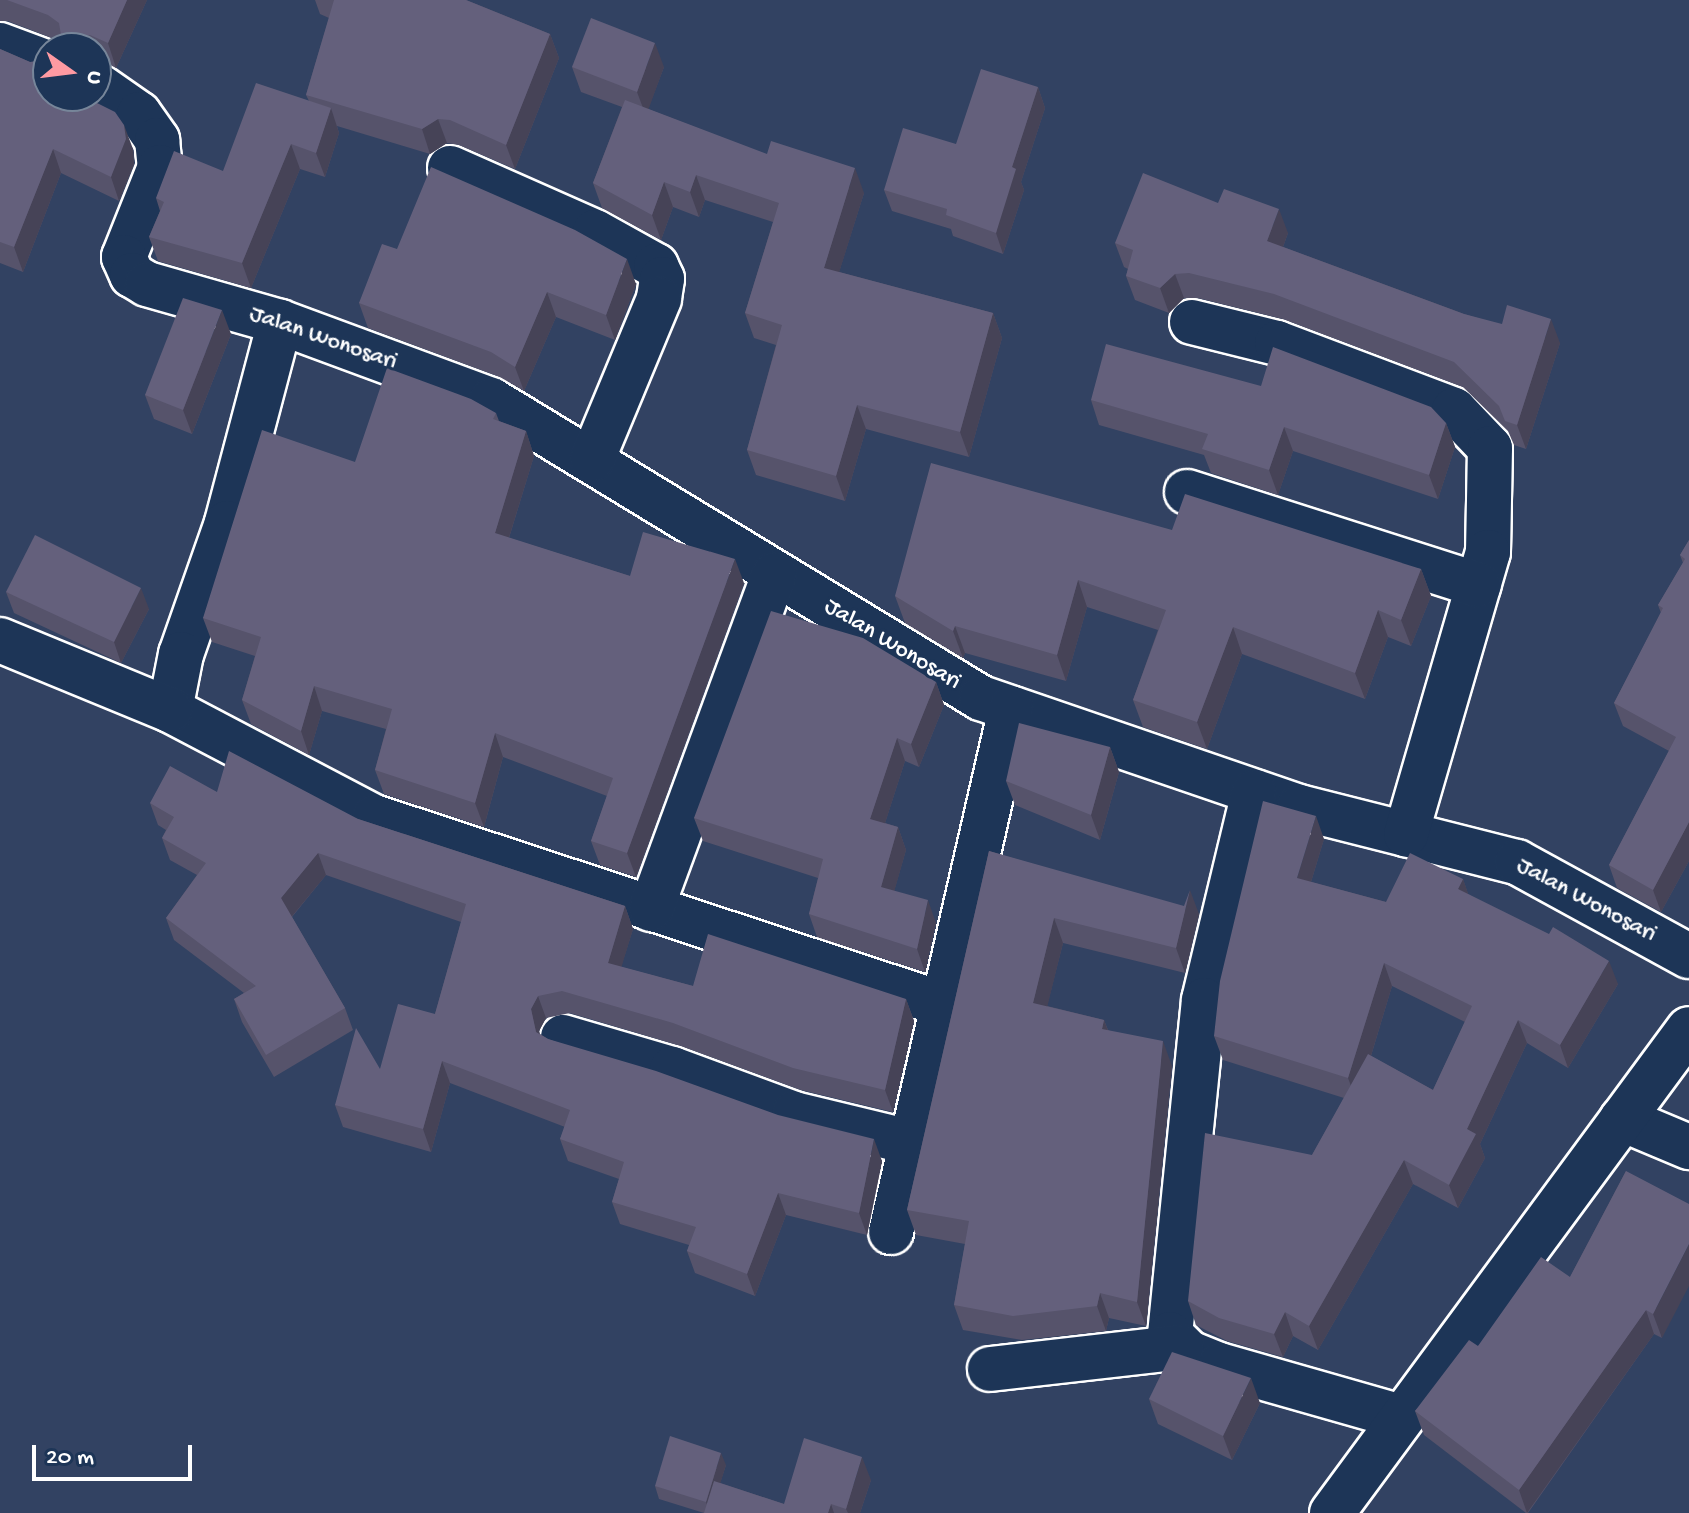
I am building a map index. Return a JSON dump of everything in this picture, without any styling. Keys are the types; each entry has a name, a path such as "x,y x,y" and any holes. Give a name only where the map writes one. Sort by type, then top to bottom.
{"main road":[{"path":"0,45 32,57"},
{"name":"Jalan Wonosari","path":"112,95 139,114 157,140 160,167 124,257 127,265 147,284 280,322 491,400 981,698 1254,792 1517,862 1689,956"},
{"path":"450,168 595,232 656,266 662,279 659,299 592,460"},
{"path":"170,710 181,654 227,523 280,322"},
{"path":"1192,322 1277,343 1454,410 1490,448 1488,552 1406,834"},
{"path":"1187,492 1479,585"},
{"path":"651,909 774,574"},
{"path":"0,640 170,710 374,817 942,1004"},
{"path":"891,1232 1011,709"},
{"path":"1254,792 1204,1000 1170,1334 1182,1347 1219,1365 1401,1417"},
{"path":"1332,1513 1689,1029"},
{"path":"563,1037 672,1069 794,1114 910,1142"},
{"path":"1622,1119 1689,1147"},
{"path":"990,1369 1182,1347"}],"building":[{"path":"7,0 127,0 112,34 60,32 59,23 48,15"},
{"path":"334,0 466,0 550,34 506,145 450,120 438,119 422,129 306,95"},
{"path":"591,18 655,43 637,92 572,67"},
{"path":"0,49 32,62 32,112 112,110 124,125 126,139 111,177 53,149 14,247 0,242"},
{"path":"981,69 1038,87 1012,167 1016,169 996,233 946,215 947,209 884,190 903,128 956,144"},
{"path":"256,83 331,108 316,153 291,144 242,263 149,237 164,202 156,198 174,151 223,171"},
{"path":"625,100 767,154 771,141 855,168 824,268 993,313 960,432 857,405 836,476 747,450 782,325 745,313 779,203 696,175 690,192 664,182 652,215 593,183"},
{"path":"431,167 575,230 627,259 606,315 547,292 515,367 491,352 359,303 382,244 397,249"},
{"path":"1143,173 1218,203 1224,189 1279,209 1267,241 1464,314 1502,324 1507,305 1551,319 1517,425 1505,421 1499,406 1454,362 1274,294 1189,273 1175,274 1160,288 1126,276 1133,250 1115,243"},
{"path":"183,298 222,310 183,410 145,395"},
{"path":"1106,344 1261,386 1273,347 1431,407 1446,423 1429,475 1284,427 1269,470 1202,449 1208,434 1091,400"},
{"path":"387,368 471,399 496,413 493,419 526,431 495,533 630,576 643,532 735,559 627,853 591,841 613,778 495,733 475,803 375,770 392,709 314,686 301,731 242,700 261,637 203,618 262,430 355,462"},
{"path":"931,463 1172,530 1185,494 1421,569 1401,620 1378,610 1355,673 1233,627 1197,722 1133,700 1166,610 1078,580 1057,655 955,626 953,631 895,596"},
{"path":"35,535 141,588 114,642 6,592"},
{"path":"1689,540 1689,822 1653,890 1609,865 1676,737 1614,703 1663,608 1658,605 1685,559 1680,555"},
{"path":"771,611 863,638 936,682 911,744 897,738 870,819 898,827 881,887 928,900 917,949 809,914 823,859 694,818"},
{"path":"1019,723 1110,747 1091,815 1006,781"},
{"path":"229,751 358,819 625,906 608,963 693,986 708,934 906,999 885,1090 793,1068 673,1023 562,991 538,996 531,1009 536,1032 548,1039 656,1071 778,1115 874,1139 859,1213 778,1193 747,1274 687,1251 696,1227 612,1202 624,1162 560,1139 570,1110 442,1061 423,1129 335,1105 356,1028 380,1069 398,1004 435,1014 466,904 318,853 281,898 345,1008 266,1055 234,999 256,986 166,918 206,863 162,838 174,817 150,803 170,766 217,792"},
{"path":"1263,801 1316,816 1297,878 1386,902 1410,853 1463,879 1458,889 1549,934 1553,927 1609,961 1560,1045 1518,1020 1467,1129 1476,1134 1449,1185 1404,1160 1309,1326 1285,1312 1274,1334 1219,1318 1188,1301 1205,1133 1312,1155 1368,1054 1433,1090 1472,1006 1384,963 1348,1078 1214,1036 1220,981"},
{"path":"989,851 1184,906 1190,890 1176,948 1054,918 1033,1003 1104,1020 1102,1029 1163,1041 1137,1302 1100,1293 1097,1306 1013,1316 954,1305 969,1221 907,1210"},
{"path":"1626,1171 1689,1204 1689,1244 1653,1314 1646,1310 1519,1490 1415,1411 1469,1340 1478,1346 1541,1257 1570,1277"},
{"path":"1172,1352 1251,1378 1223,1436 1149,1399"},
{"path":"670,1436 721,1453 706,1502 655,1486"},
{"path":"804,1438 862,1457 846,1509 831,1504 828,1513 704,1513 714,1481 784,1504"}]}
